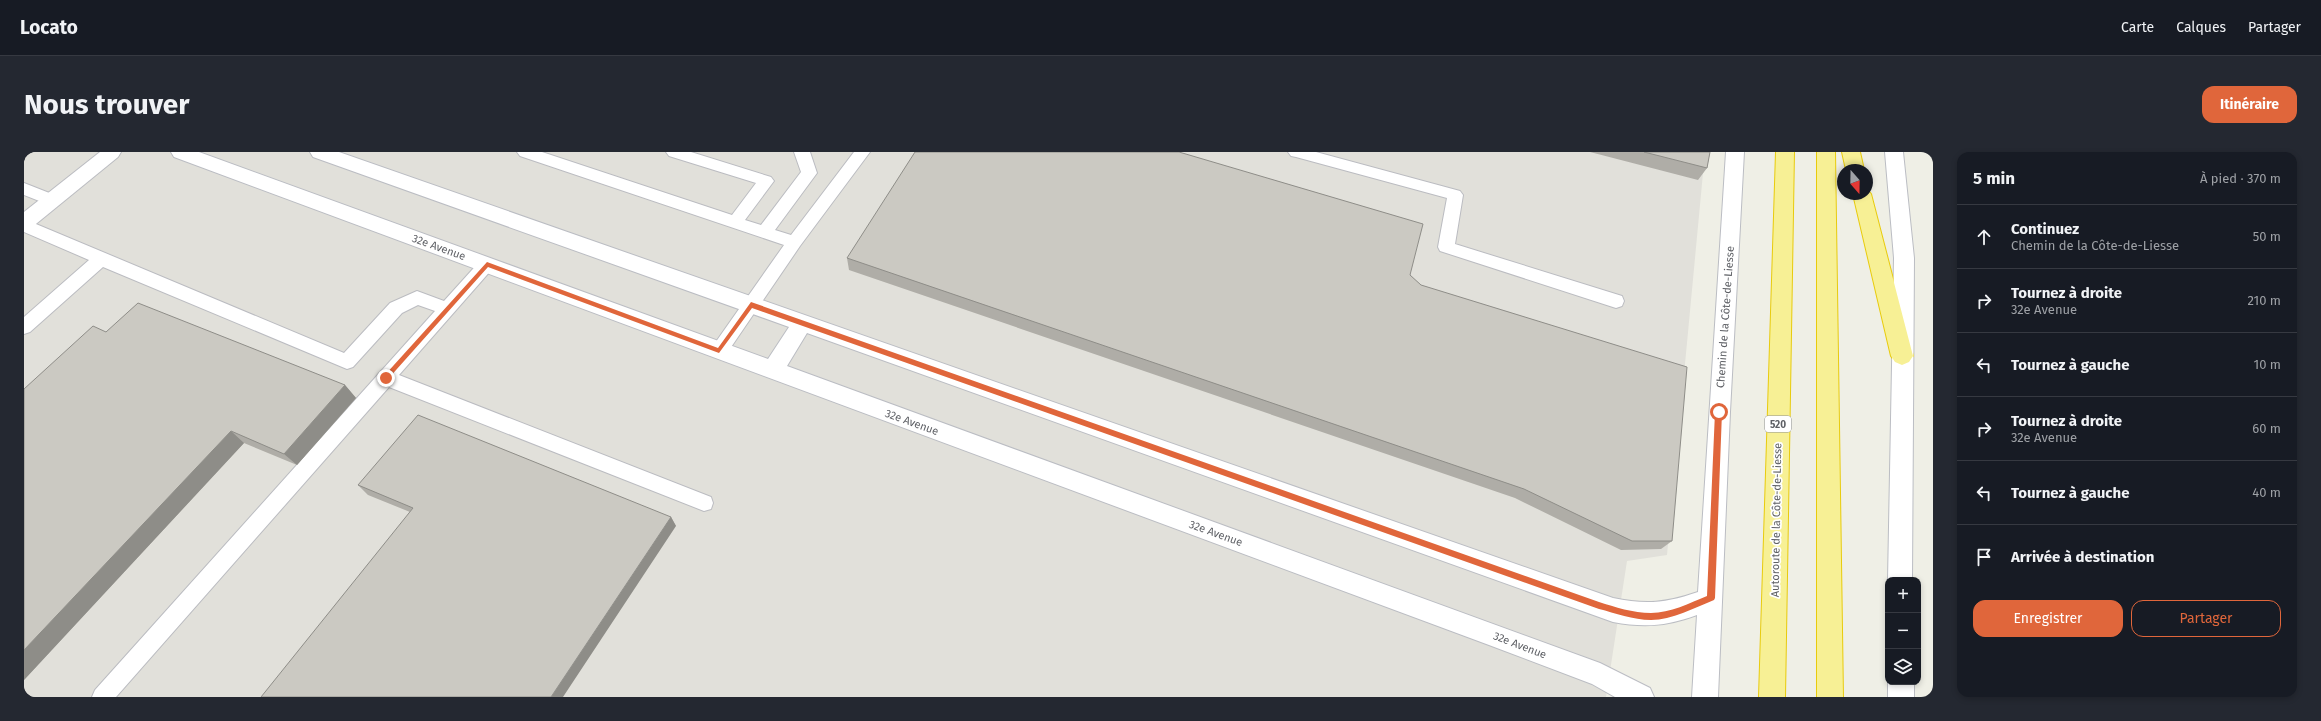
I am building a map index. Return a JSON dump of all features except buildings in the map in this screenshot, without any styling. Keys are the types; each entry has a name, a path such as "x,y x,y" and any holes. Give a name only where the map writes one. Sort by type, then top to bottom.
{"highway":[{"name":"Autoroute de la Côte-de-Liesse","path":"1772,697 1785,152"},
{"path":"1826,152 1830,697"},
{"path":"1851,152 1854,164"},
{"path":"1863,200 1902,356"}],"street":[{"path":"24,224 112,152"},
{"name":"32e Avenue","path":"180,152 487,264 772,371 1489,633 1600,675 1641,697"},
{"path":"319,152 1613,610 1639,616 1661,615 1711,598"},
{"name":"Chemin de la Côte-de-Liesse","path":"1705,697 1719,412 1735,152"},
{"path":"1894,152 1904,258 1905,302 1902,356 1900,577"},
{"path":"772,371 802,323"},
{"path":"1901,685 1901,697"}],"lane":[{"path":"525,152 794,242"},
{"path":"674,152 766,181 735,222"},
{"path":"765,232 809,173 802,152"},
{"path":"719,351 794,242 862,152"},
{"path":"1296,152 1455,195 1446,248 1616,301"},
{"path":"24,189 52,200"},
{"path":"24,224 101,259 347,362 396,308 417,298 447,309"},
{"path":"24,327 101,259"},
{"path":"102,697 487,264"},
{"path":"386,378 704,503"}],"shaded area":[{"path":"24,152 1705,152 1667,555 1627,561 1606,697 24,697"}],"route":[{"path":"386,378 487,264 719,351 751,305 1599,606 1639,616 1661,615 1674,612 1711,598 1719,412"}]}
